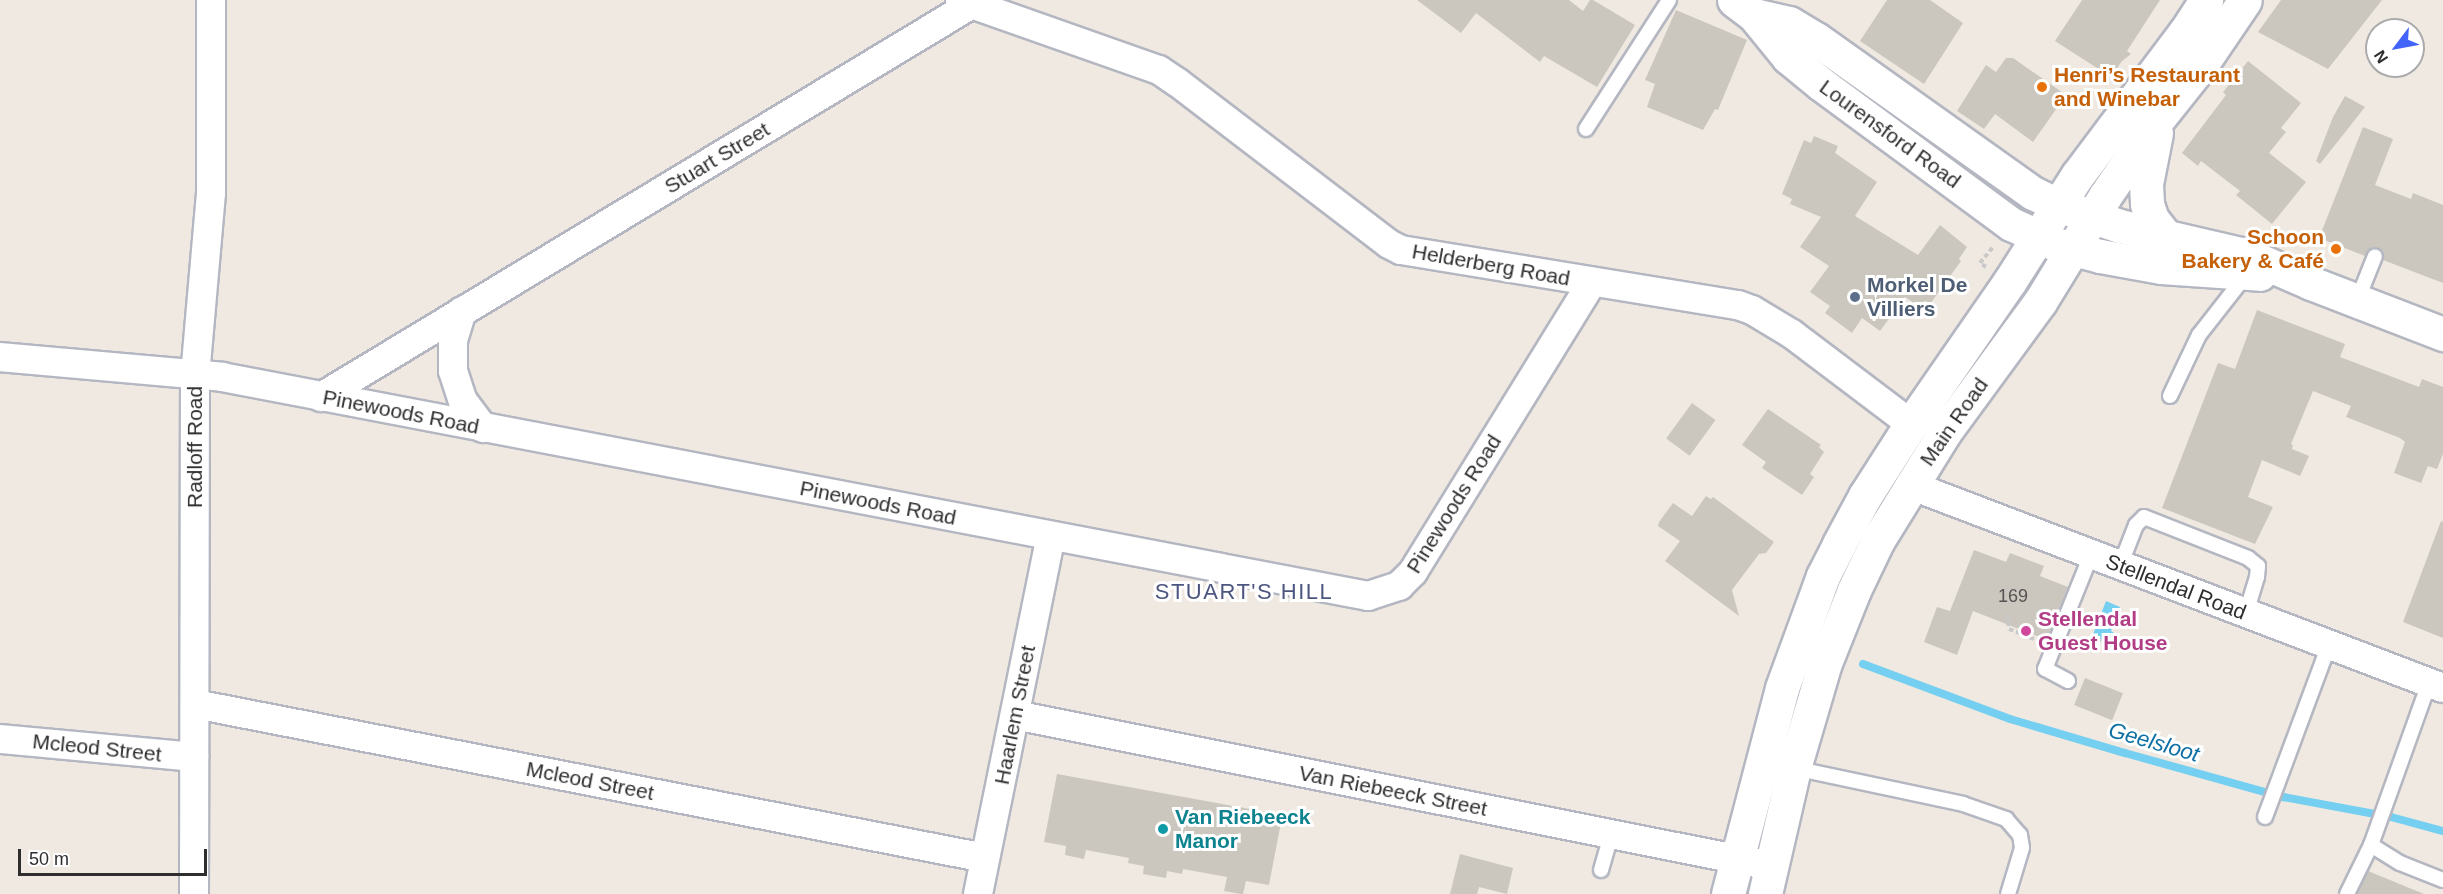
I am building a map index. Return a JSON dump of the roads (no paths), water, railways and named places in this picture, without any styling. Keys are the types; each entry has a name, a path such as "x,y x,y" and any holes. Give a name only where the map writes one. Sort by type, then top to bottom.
{"main road":[{"name":"Main Road","path":"1728,894 1782,688 1823,576 1865,496 2058,205 2206,0"},
{"name":"Main Road","path":"1768,880 1794,768 1825,663 1854,590 1878,540 1944,432 2040,302 2091,218 2158,119 2201,65 2244,0"},
{"name":"Lourensford Road","path":"1744,8 1789,23 1816,39 2033,193 2091,218 2249,256 2301,279"},
{"name":"Lourensford Road","path":"1744,8 1788,57 1821,84 2011,224 2072,250 2162,267 2301,279"},
{"path":"2158,119 2146,184 2147,204 2152,219 2167,238"},
{"path":"2301,279 2443,334"}],"street":[{"name":"Radloff Road","path":"194,894 195,376 211,193 211,0"},
{"name":"Helderberg Road","path":"966,2 1159,70 1178,82 1389,244 1401,250 1714,300 1752,310 1792,334 1911,424"},
{"name":"Stuart Street","path":"321,397 966,2"},
{"name":"Pinewoods Road","path":"0,357 222,377 1368,596 1389,591 1413,572 1592,282"},
{"path":"462,311 453,340 453,371 463,401 483,428"},
{"name":"Stellendal Road","path":"1910,485 2436,686"},
{"name":"Haarlem Street","path":"978,894 1051,536"},
{"name":"Mcleod Street","path":"195,704 986,858"},
{"name":"Van Riebeeck Street","path":"1015,715 1737,859 1768,880"},
{"name":"Mcleod Street","path":"0,739 194,757"}],"lane":[{"path":"1586,129 1669,0"},
{"path":"2357,301 2374,256"},
{"path":"2170,396 2199,334 2247,274"},
{"path":"2120,566 2136,525 2144,517 2248,558 2258,566 2246,613"},
{"path":"2068,681 2045,669 2091,555"},
{"path":"2265,817 2329,645"},
{"path":"2347,894 2371,845 2384,808 2436,686"},
{"path":"1794,768 1963,804 2006,819 2020,835 2022,848 2008,894"},
{"path":"1601,870 1611,834"},
{"path":"2371,845 2400,863 2443,880"}],"water":[{"path":"2106,601 2120,607 2111,631 2116,634 2112,645 2092,637"}],"waterway":[{"name":"Geelsloot","path":"1863,664 2010,719 2125,753 2283,797 2391,817 2443,831"}],"place":[{"name":"Henri’s Restaurant and Winebar","path":"2042,87"},
{"name":"Schoon Bakery & Café","path":"2336,249"},
{"name":"Morkel De Villiers","path":"1855,297"},
{"name":"Stellendal Guest House","path":"2026,631"},
{"name":"Van Riebeeck Manor","path":"1163,829"}],"district":[{"name":"STUART'S HILL","path":"1244,592"}]}
